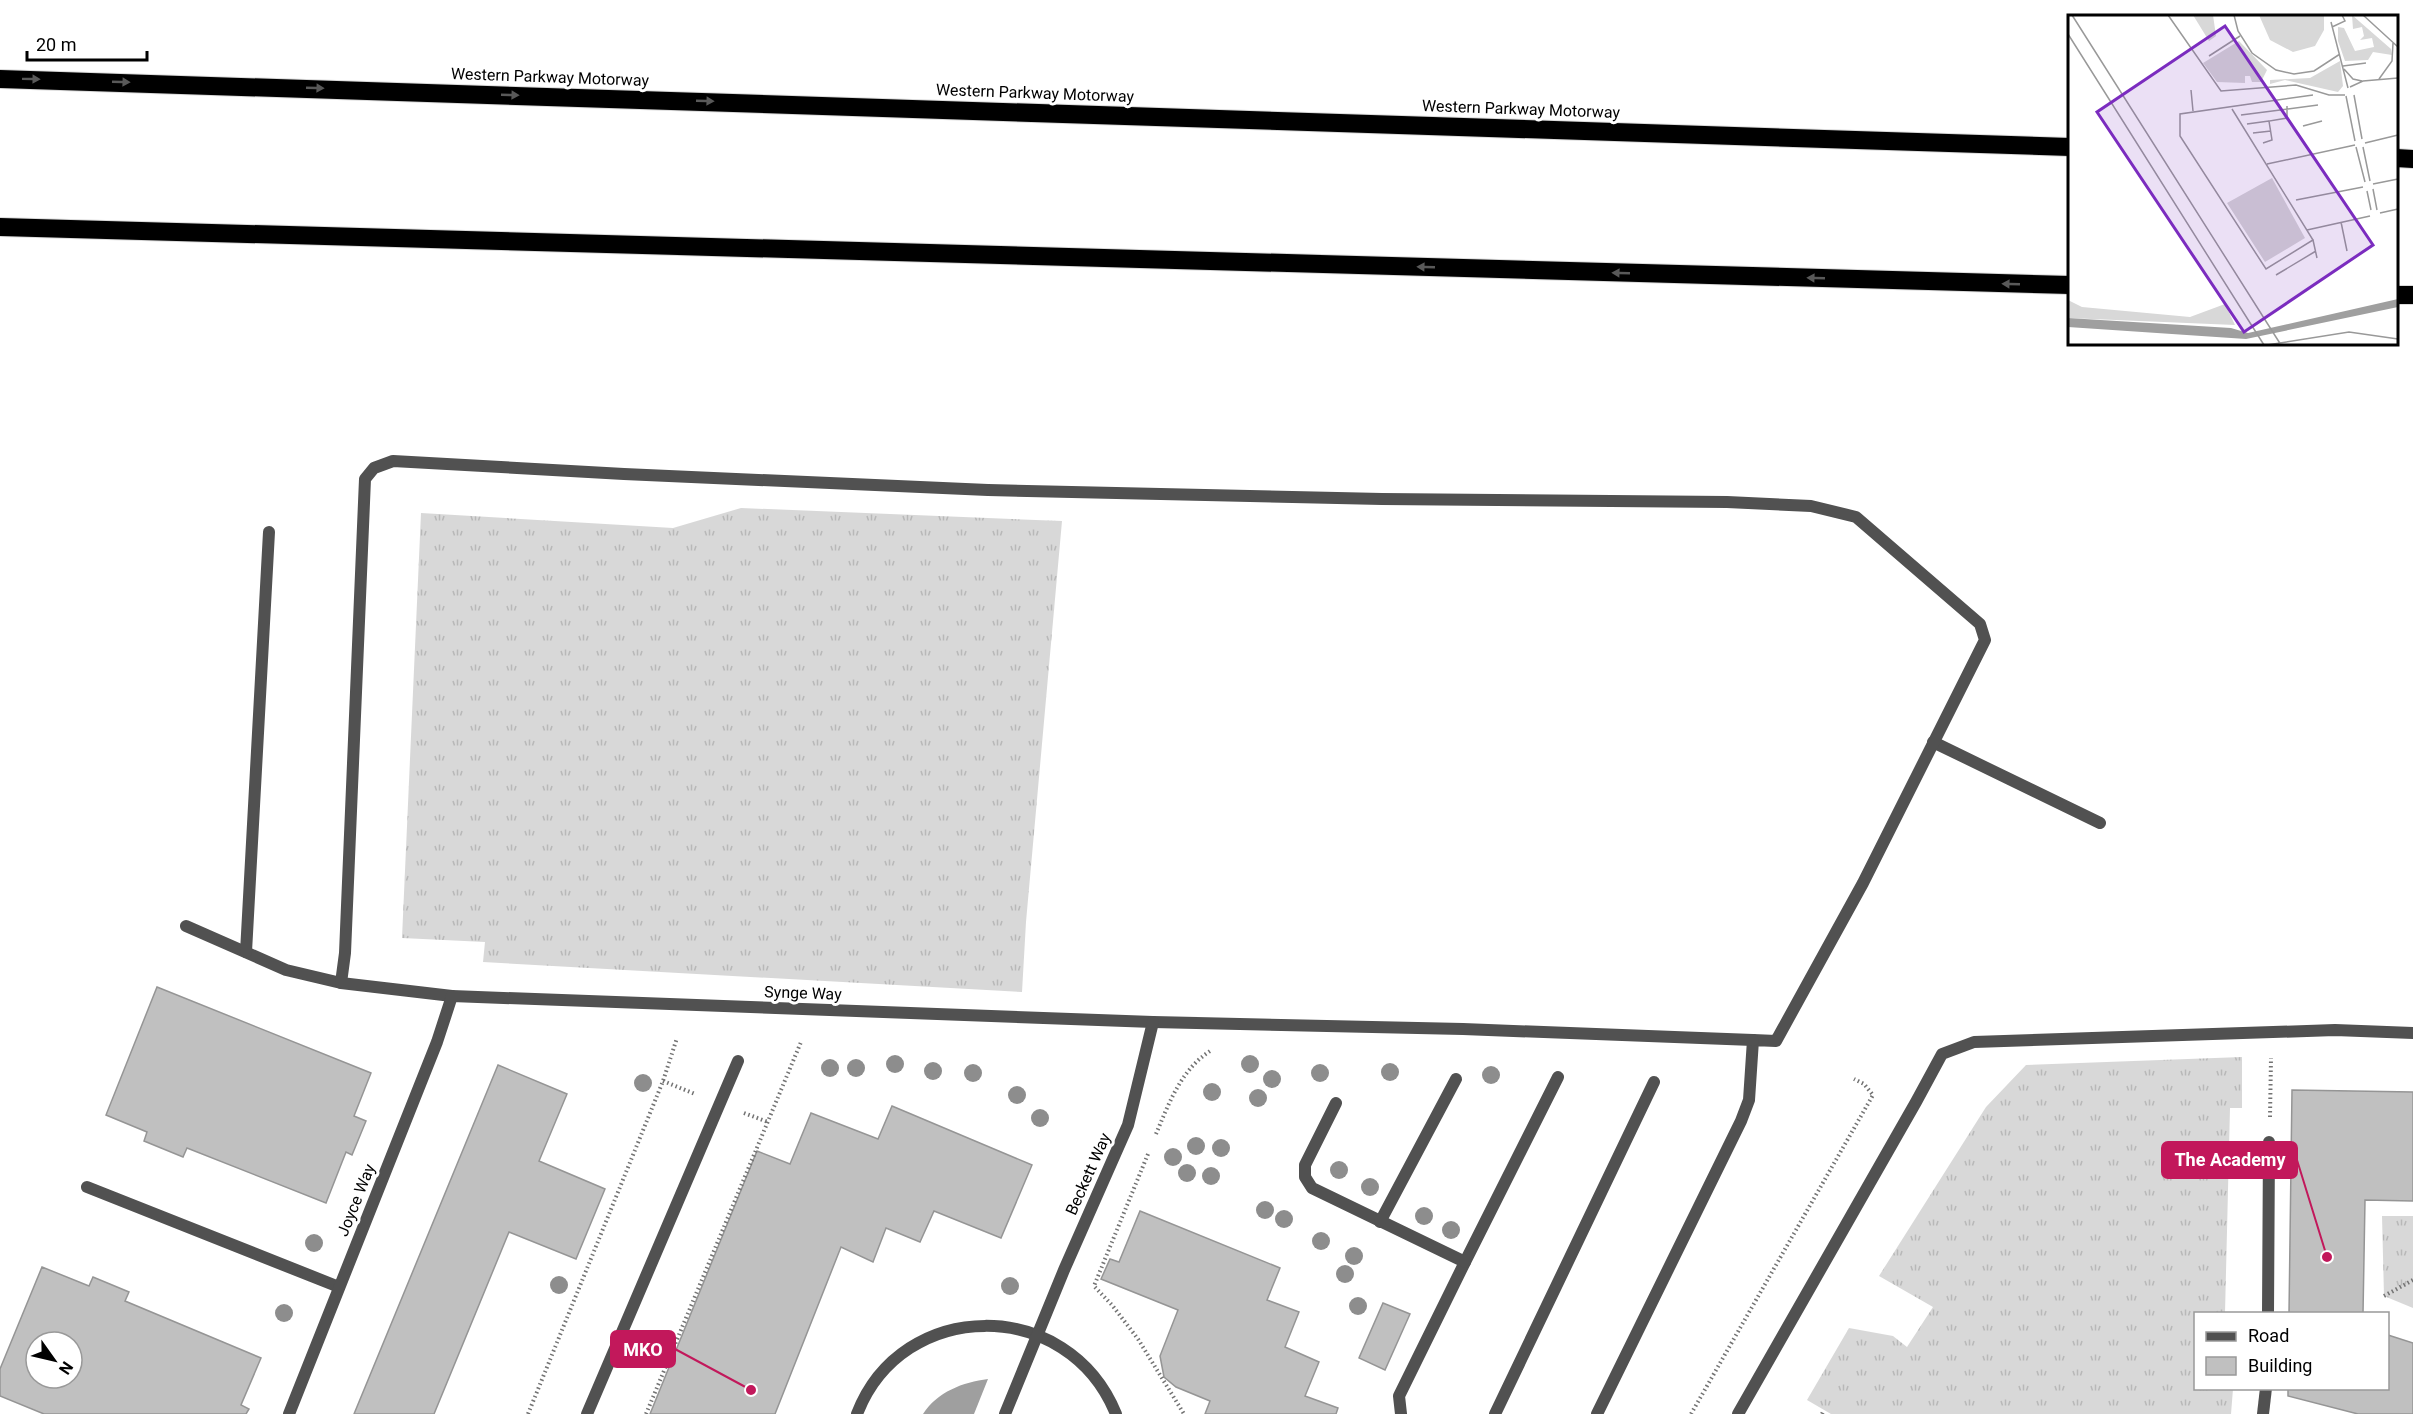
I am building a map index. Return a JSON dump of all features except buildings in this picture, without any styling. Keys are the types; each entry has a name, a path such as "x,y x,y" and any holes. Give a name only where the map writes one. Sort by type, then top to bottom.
{"highway":[{"name":"Western Parkway Motorway","path":"0,79 2068,147"},
{"path":"2398,158 2413,159"},
{"path":"0,227 2068,285"}],"street":[{"path":"341,983 346,932 365,479 374,468 393,461 636,475 988,490 1370,499 1727,502 1811,506 1856,517 1980,624 1985,640 1934,742 2100,824"},
{"path":"246,951 269,532"},
{"name":"Synge Way","path":"186,926 286,970 341,983 452,996 1153,1022 1463,1029 1776,1041 1863,883 1934,742"},
{"name":"Joyce Way","path":"289,1414 437,1041 452,996"},
{"name":"Beckett Way","path":"1005,1414 1037,1334 1128,1125 1153,1022"},
{"path":"1738,1414 1942,1054 1974,1042 2335,1030 2413,1033"},
{"path":"1597,1414 1737,1130 1749,1100 1753,1040"},
{"path":"587,1414 738,1060"},
{"path":"1401,1414 1399,1396 1558,1077"},
{"path":"1380,1222 1456,1079"},
{"path":"1495,1414 1654,1082"},
{"path":"1336,1102 1305,1165 1305,1177 1312,1188 1465,1262"},
{"path":"2268,1312 2269,1142"},
{"path":"87,1187 339,1287"},
{"path":"857,1414 862,1401 879,1376 900,1356 925,1340 953,1329 982,1325 1012,1327 1037,1334 1062,1347 1081,1362 1098,1381 1116,1414"},
{"path":"2263,1414 2266,1390"}],"path":[{"path":"528,1414 663,1081 677,1038"},
{"path":"646,1414 801,1042"},
{"path":"1156,1135 1184,1075 1193,1064 1213,1049"},
{"path":"1690,1414 1873,1095 1864,1084 1854,1079"},
{"path":"1151,1146 1094,1286 1138,1339 1184,1414"},
{"path":"2384,1296 2413,1280"}],"green space":[{"path":"741,508 1062,521 1026,922 1022,992 483,962 485,942 402,938 421,513 673,528"},
{"path":"2242,1057 2242,1108 2230,1108 2225,1312 2194,1312 2194,1390 2233,1390 2231,1414 1831,1414 1807,1400 1849,1328 1893,1336 1907,1347 1933,1307 1879,1276 1986,1107 2026,1065"},
{"path":"2382,1216 2413,1216 2413,1308 2384,1296"}],"shaded area":[{"path":"988,1379 974,1414 923,1414 929,1406 951,1389"}],"place":[{"name":"The Academy","path":"2327,1257"},
{"name":"MKO","path":"751,1390"}]}
